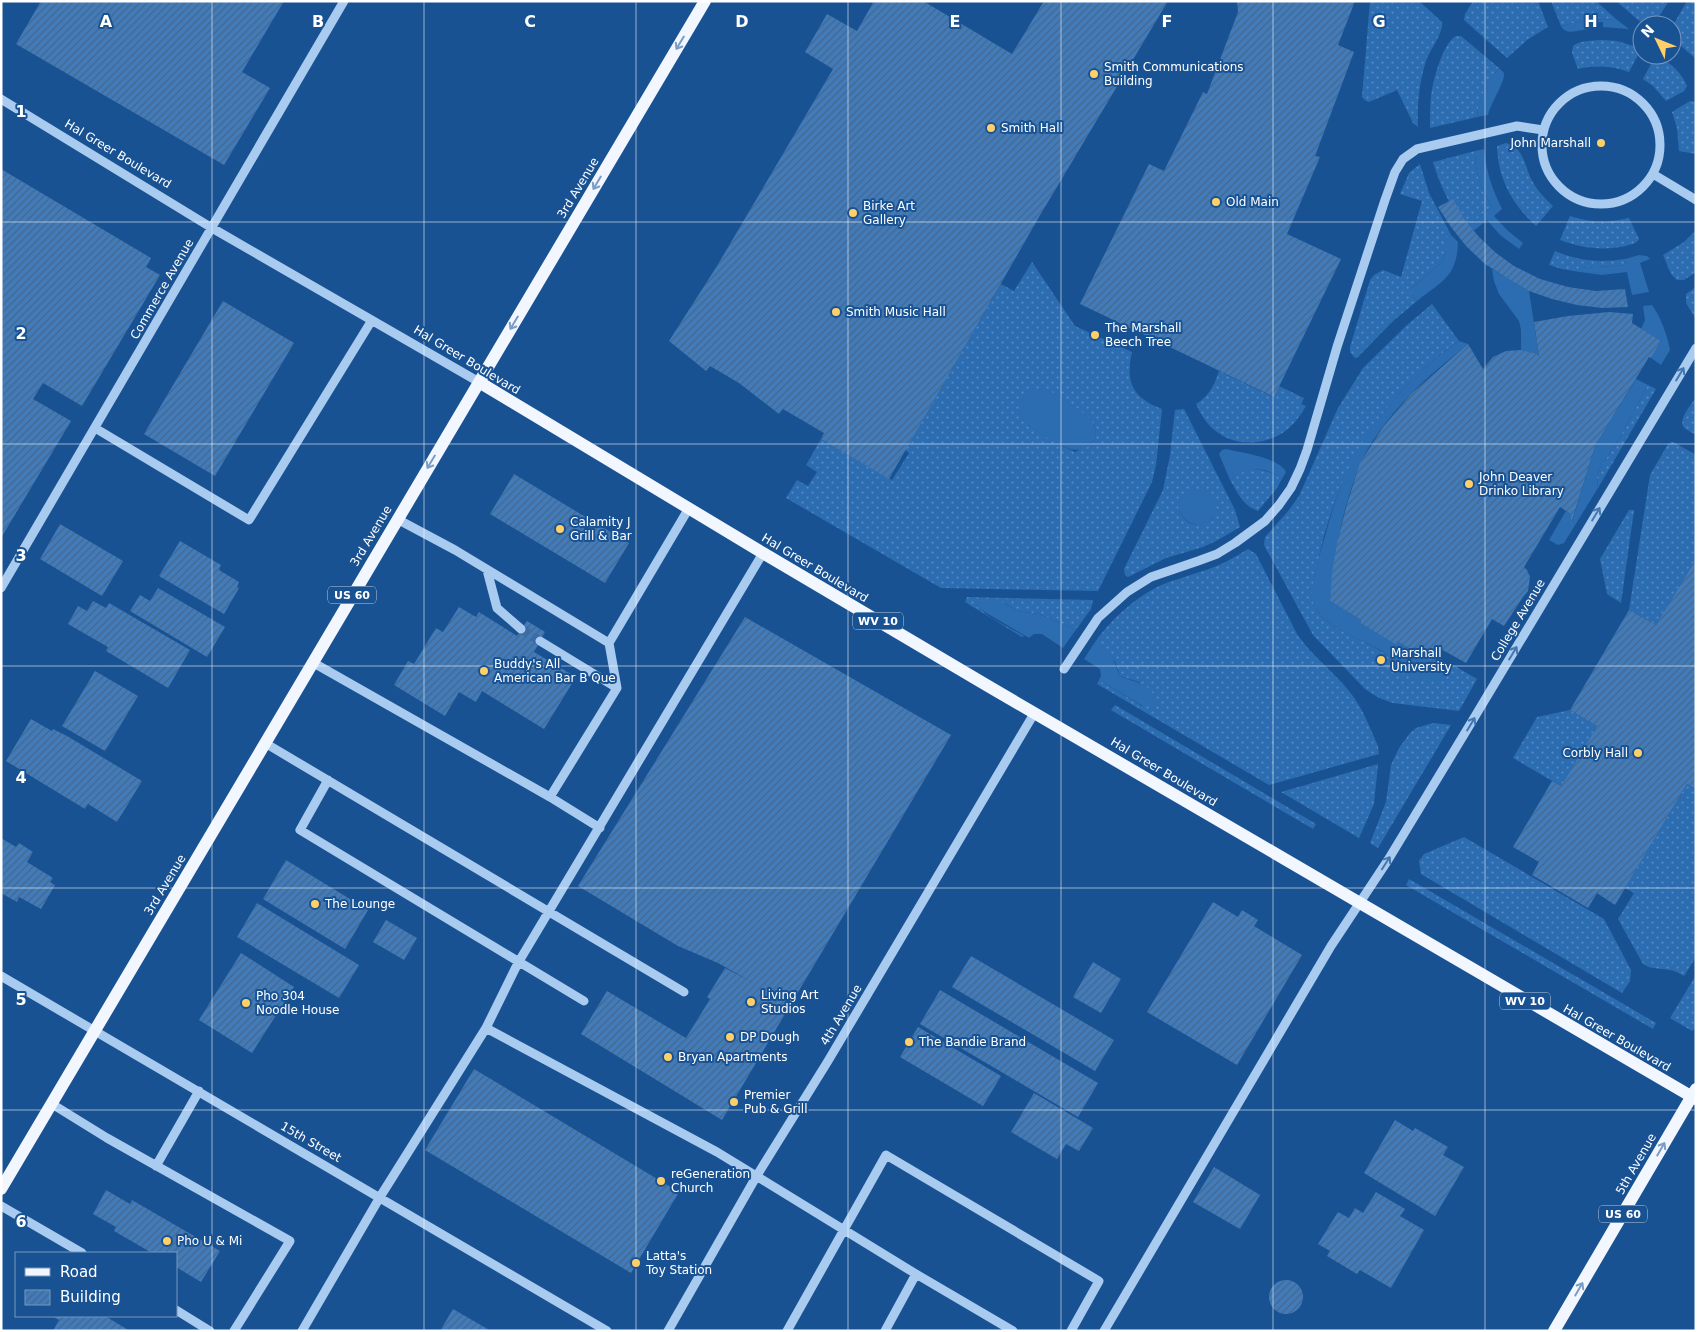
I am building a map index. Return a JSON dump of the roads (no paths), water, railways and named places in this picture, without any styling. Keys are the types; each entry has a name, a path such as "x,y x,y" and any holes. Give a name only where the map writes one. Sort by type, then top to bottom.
{"main road":[{"name":"3rd Avenue","path":"1,1189 705,1"},
{"name":"Hal Greer Boulevard","path":"479,382 763,553 1359,904 1694,1095"},
{"name":"5th Avenue","path":"1554,1331 1694,1095"}],"street":[{"name":"Commerce Avenue","path":"1,588 344,1"},
{"path":"1612,86 1627,91 1642,102 1653,116 1659,135 1659,154 1653,174 1642,188 1625,199 1607,204 1588,203 1570,196 1556,184 1546,167 1541,149 1543,130 1555,107 1566,96 1579,89 1612,86"},
{"name":"Hal Greer Boulevard","path":"1,99 212,228 479,382"},
{"path":"1064,669 1098,618 1127,592 1151,576 1217,554 1265,521 1279,505 1300,470 1308,450 1384,200 1395,172 1403,159 1410,152 1417,149 1517,126 1543,130"},
{"path":"1653,174 1696,200"},
{"path":"95,428 249,520 372,320"},
{"name":"College Avenue","path":"1104,1331 1331,946 1388,860 1693,352"},
{"path":"550,797 617,688 609,643 688,508"},
{"path":"397,518 609,643"},
{"path":"302,1331 380,1198 486,1028 518,963 763,553"},
{"path":"487,570 497,608 521,629"},
{"path":"540,641 617,688"},
{"path":"312,662 550,797 600,828"},
{"name":"4th Avenue","path":"668,1331 756,1177 828,1061 1035,712"},
{"path":"265,742 684,992"},
{"path":"328,780 300,830 584,1001"},
{"name":"15th Street","path":"1,976 607,1331"},
{"path":"486,1028 717,1152 1013,1331"},
{"path":"156,1166 199,1091"},
{"path":"52,1104 107,1138 290,1241 234,1331"},
{"path":"787,1331 886,1155 1099,1281 1071,1331"},
{"path":"1,1206 80,1252"},
{"path":"885,1331 916,1274"},
{"path":"178,1311 210,1331"}],"tunnel":[{"path":"521,629 540,641"}],"place":[{"name":"Smith Communications Building","path":"1094,74"},
{"name":"Smith Hall","path":"991,128"},
{"name":"John Marshall","path":"1601,143"},
{"name":"Old Main","path":"1216,202"},
{"name":"Birke Art Gallery","path":"853,213"},
{"name":"Smith Music Hall","path":"836,312"},
{"name":"The Marshall Beech Tree","path":"1095,335"},
{"name":"John Deaver Drinko Library","path":"1469,484"},
{"name":"Calamity J Grill & Bar","path":"560,529"},
{"name":"Marshall University","path":"1381,660"},
{"name":"Buddy's All American Bar B Que","path":"484,671"},
{"name":"Corbly Hall","path":"1638,753"},
{"name":"The Lounge","path":"315,904"},
{"name":"Living Art Studios","path":"751,1002"},
{"name":"Pho 304 Noodle House","path":"246,1003"},
{"name":"DP Dough","path":"730,1037"},
{"name":"The Bandie Brand","path":"909,1042"},
{"name":"Bryan Apartments","path":"668,1057"},
{"name":"Premier Pub & Grill","path":"734,1102"},
{"name":"reGeneration Church","path":"661,1181"},
{"name":"Pho U & Mi","path":"167,1241"},
{"name":"Latta's Toy Station","path":"636,1263"}]}
